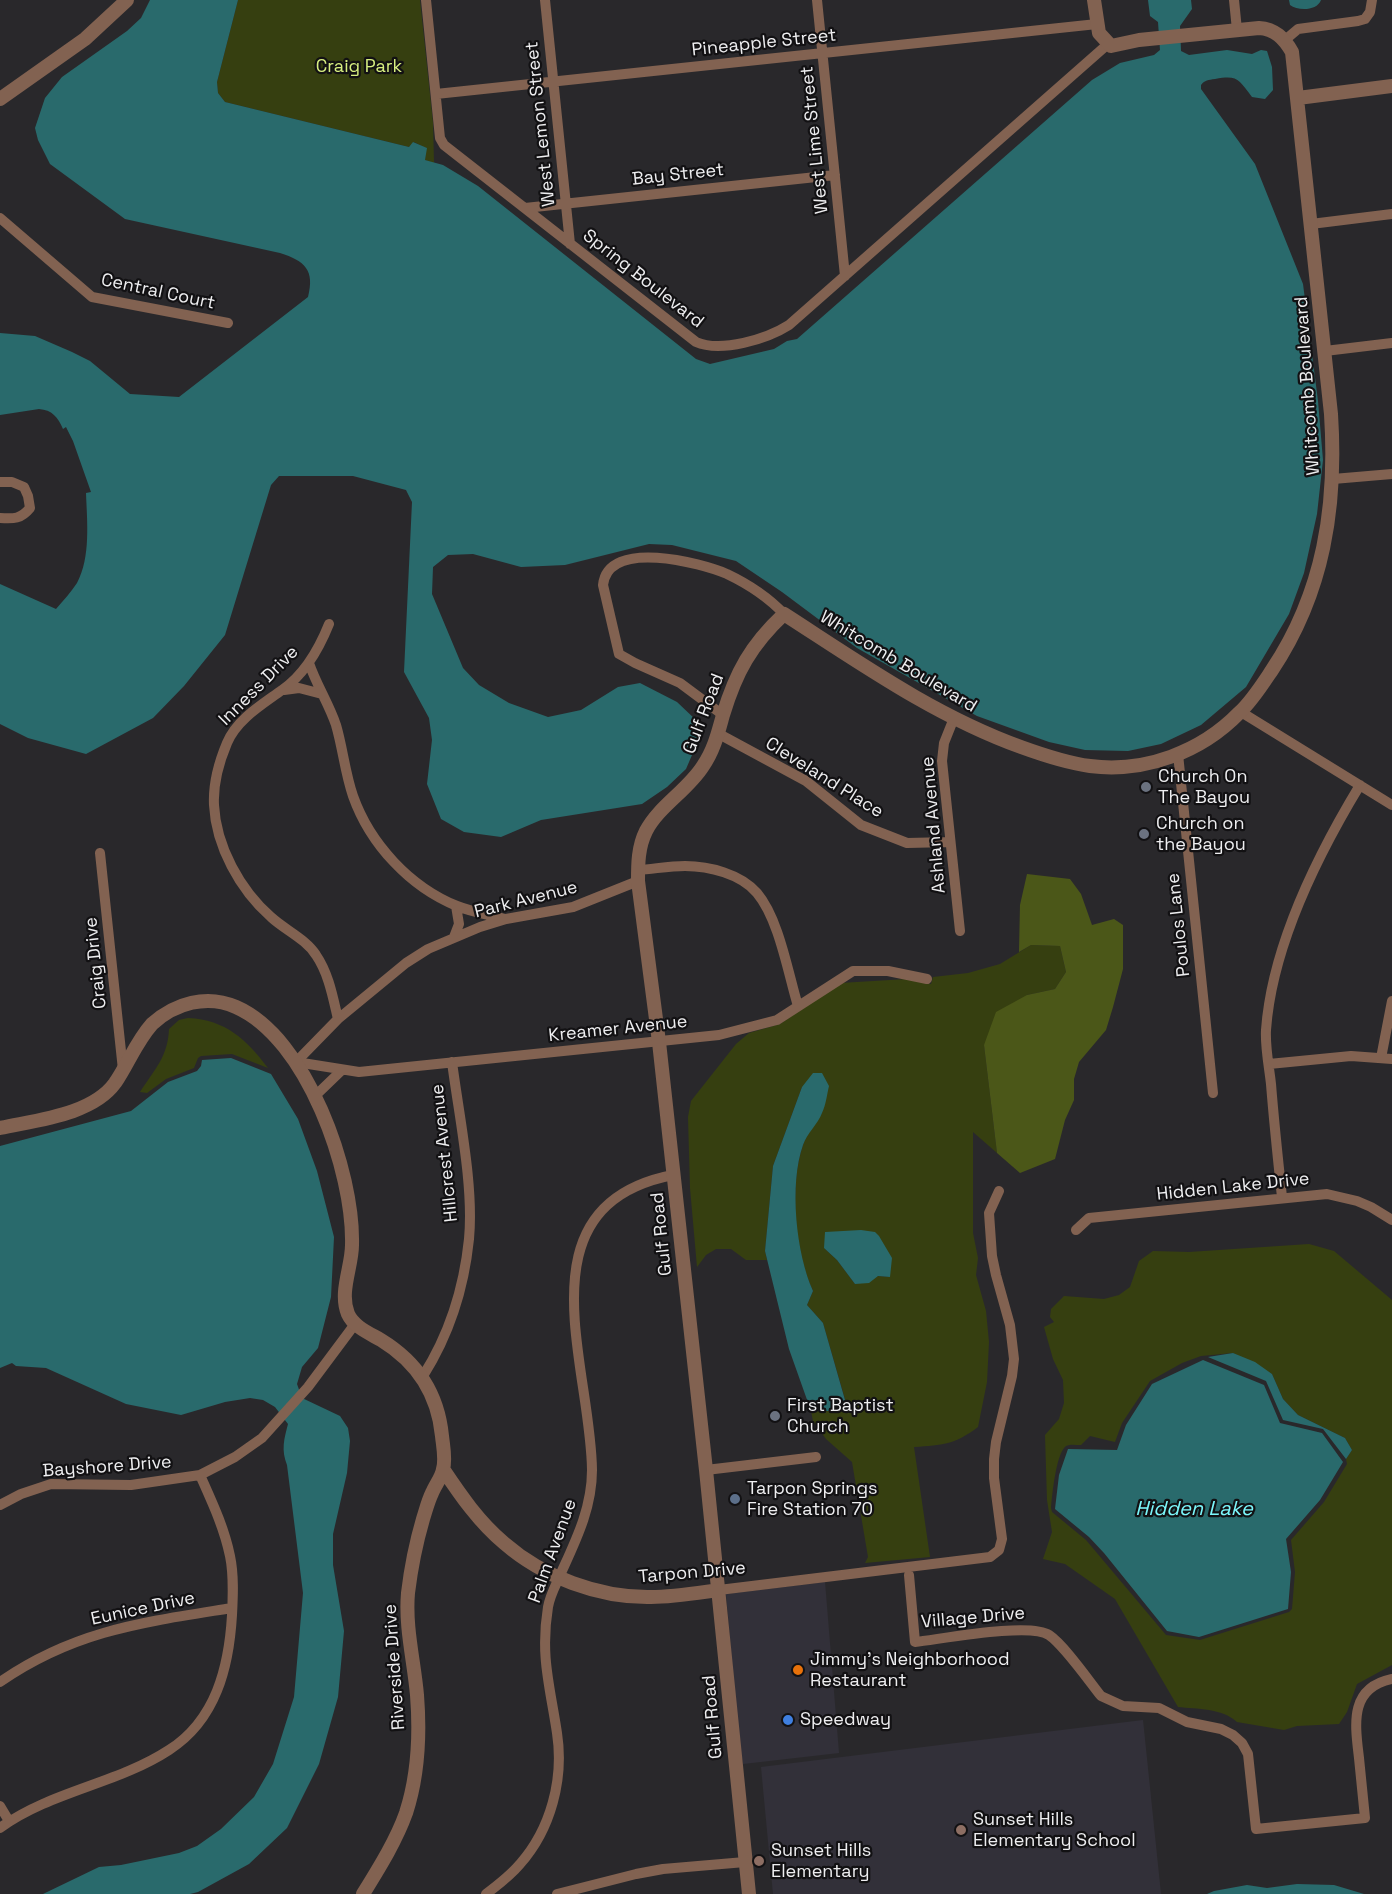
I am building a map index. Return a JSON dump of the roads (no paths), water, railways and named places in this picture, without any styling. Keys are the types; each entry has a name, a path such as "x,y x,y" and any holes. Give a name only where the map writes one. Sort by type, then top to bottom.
{"street":[{"path":"0,99 85,39 127,0"},
{"name":"Spring Boulevard","path":"426,0 440,138 444,144 696,342 716,347 764,337 789,325 1108,44"},
{"name":"West Lemon Street","path":"545,0 570,244"},
{"name":"West Lime Street","path":"817,0 845,276"},
{"path":"1094,0 1099,33 1108,44 1114,46 1237,30 1268,29 1285,40 1298,30 1362,20 1370,12 1372,0"},
{"path":"1234,0 1237,30"},
{"name":"Pineapple Street","path":"436,94 1097,24"},
{"name":"Whitcomb Boulevard","path":"723,715 680,683 619,654 603,581 614,566 632,559 674,559 728,575 764,596 784,614 911,695 954,718 1025,749 1087,766 1132,766 1155,762 1178,754 1207,740 1241,712 1289,643 1308,601 1328,527 1333,479 1332,421 1298,98 1293,56 1285,40"},
{"path":"1298,98 1392,87"},
{"name":"Bay Street","path":"525,208 834,175"},
{"path":"1311,224 1392,214"},
{"name":"Central Court","path":"0,218 92,297 228,324"},
{"path":"1325,351 1392,343"},
{"path":"1333,479 1392,474"},
{"path":"0,482 12,482 24,486 30,507 22,517 0,518"},
{"name":"Gulf Road","path":"749,1894 706,1470 659,1042 638,875 640,849 645,832 696,776 710,755 736,680 750,652 758,640 784,614"},
{"name":"Inness Drive","path":"329,624 320,646 309,663 282,691 260,705 229,738 217,778 214,799 215,814 226,853 242,884 269,916 315,953 328,980 338,1019"},
{"path":"309,663 335,724 353,798 375,839 403,872 428,890 456,906 506,919"},
{"path":"282,691 294,688 322,694"},
{"path":"1241,712 1392,805"},
{"name":"Ashland Avenue","path":"954,718 944,743 942,758 960,931"},
{"name":"Cleveland Place","path":"719,734 806,781 861,825 913,845 950,842"},
{"name":"Poulos Lane","path":"1178,754 1213,1093"},
{"path":"1282,1197 1266,1026 1274,983 1288,930 1307,885 1360,784"},
{"name":"Craig Drive","path":"100,853 123,1070"},
{"name":"Park Avenue","path":"296,1062 338,1019 406,963 428,949 454,937 506,919 573,907 638,875 684,866 716,870 751,887 759,895 777,929 798,1006"},
{"path":"454,937 459,920 456,906"},
{"name":"Kreamer Avenue","path":"296,1062 359,1071 719,1035 777,1020 853,971 888,971 927,979"},
{"path":"0,1128 68,1112 90,1105 102,1097 114,1085 146,1030 159,1017 182,1005 203,1001 231,1005 254,1016 296,1062 315,1096 332,1137 347,1198 352,1246 345,1304 355,1324"},
{"path":"1269,1065 1351,1056 1387,1058 1392,1001"},
{"name":"Hillcrest Avenue","path":"423,1376 443,1341 454,1315 469,1238 467,1178 452,1062"},
{"path":"315,1096 342,1070"},
{"name":"Palm Avenue","path":"486,1894 510,1875 530,1851 546,1822 555,1796 559,1744 548,1684 545,1642 549,1603 583,1523 592,1484 588,1424 572,1301 579,1249 591,1225 606,1205 638,1184 673,1175"},
{"name":"Tarpon Drive","path":"443,1469 473,1511 504,1543 531,1562 560,1577 595,1590 633,1596 666,1597 990,1557 999,1550 1002,1539 994,1478 994,1459 1014,1359 1011,1325 993,1263 989,1213 999,1191"},
{"name":"Hidden Lake Drive","path":"1077,1230 1089,1218 1312,1194 1342,1196 1371,1207 1392,1220"},
{"name":"Riverside Drive","path":"355,1324 396,1350 423,1376 440,1423 443,1469 432,1493 420,1531 408,1593 409,1640 417,1696 418,1723 413,1782 406,1812 389,1849 363,1894"},
{"name":"Bayshore Drive","path":"0,1505 21,1494 51,1484 130,1485 200,1475 250,1448 276,1424 308,1387 355,1324"},
{"path":"706,1470 816,1457"},
{"path":"0,1806 5,1824 40,1804 128,1770 169,1750 185,1738 205,1714 222,1677 230,1645 232,1568 223,1527 200,1475"},
{"name":"Village Drive","path":"909,1575 915,1642 1020,1630 1040,1631 1054,1639 1101,1696 1110,1701 1123,1706 1159,1708 1187,1722 1225,1730 1233,1735 1242,1743 1248,1754 1256,1829 1365,1818 1356,1729 1357,1712 1365,1692 1376,1684 1392,1679"},
{"name":"Eunice Drive","path":"0,1682 30,1663 89,1636 138,1623 232,1608"},
{"path":"557,1894 636,1874 745,1862"}],"water":[{"path":"150,0 238,0 217,82 218,93 225,102 409,147 413,142 427,148 425,160 443,165 478,186 696,359 710,364 774,349 787,341 797,339 1092,80 1120,63 1154,55 1160,50 1158,22 1150,16 1148,0 1191,0 1192,9 1180,26 1181,51 1189,55 1227,50 1252,54 1261,50 1267,51 1272,67 1273,90 1265,99 1252,97 1240,82 1233,78 1207,80 1201,85 1201,89 1255,164 1303,284 1323,460 1317,514 1304,573 1289,614 1246,687 1201,725 1161,744 1128,751 1085,750 1049,742 977,716 857,648 736,561 672,545 649,544 565,565 521,567 473,554 448,555 433,567 432,594 463,668 479,685 509,703 548,717 581,710 618,687 640,683 677,702 697,721 698,741 686,769 667,787 642,804 541,820 501,837 464,832 441,819 427,784 432,740 429,718 404,672 412,502 406,490 353,476 279,476 271,485 225,635 184,686 153,718 86,754 28,738 0,724 0,584 56,609 75,586 81,573 87,539 86,493 91,492 73,441 66,427 63,429 54,415 39,409 0,415 0,333 35,336 72,352 90,361 130,394 179,397 308,297 310,288 309,273 296,259 280,253 125,219 50,164 38,140 35,128 45,98 62,77 127,31 141,18"},
{"path":"1289,0 1321,0 1312,8 1302,9 1290,5"},
{"path":"231,1058 271,1074 298,1119 317,1171 334,1237 331,1297 318,1348 302,1367 297,1384 302,1398 340,1416 348,1428 350,1441 347,1473 333,1534 333,1565 344,1631 338,1697 319,1764 287,1828 249,1864 198,1892 190,1894 43,1894 99,1867 121,1865 179,1853 197,1846 221,1829 254,1797 273,1764 294,1697 303,1593 284,1454 284,1440 288,1424 275,1407 263,1400 250,1398 225,1402 181,1415 126,1404 46,1368 16,1366 12,1363 0,1368 0,1146 131,1111 168,1082 197,1071 202,1060"},
{"path":"813,1073 822,1073 829,1086 823,1110 803,1145 799,1161 796,1179 796,1218 802,1258 813,1291 807,1305 823,1323 847,1407 833,1411 811,1411 789,1349 765,1251 773,1166 802,1087"},
{"path":"861,1230 875,1232 879,1236 892,1258 890,1277 878,1276 869,1283 855,1284 837,1260 824,1248 825,1232"},
{"path":"1233,1353 1255,1362 1272,1374 1283,1399 1298,1415 1345,1438 1352,1450 1346,1459 1323,1429 1283,1420 1266,1381 1208,1357"},
{"name":"Hidden Lake","path":"1203,1360 1264,1385 1280,1423 1322,1433 1343,1462 1320,1500 1286,1539 1291,1572 1288,1609 1199,1637 1167,1631 1104,1553 1089,1537 1055,1509 1059,1475 1068,1449 1117,1450 1126,1425 1152,1384"},
{"path":"1297,1884 1334,1885 1364,1894 1207,1894 1247,1885 1267,1888"}],"place":[{"name":"Church On The Bayou","path":"1146,787"},
{"name":"Church on the Bayou","path":"1144,834"},
{"name":"First Baptist Church","path":"775,1416"},
{"name":"Tarpon Springs Fire Station 70","path":"735,1499"},
{"name":"Jimmy's Neighborhood Restaurant","path":"798,1670"},
{"name":"Speedway","path":"788,1720"},
{"name":"Sunset Hills Elementary School","path":"961,1830"},
{"name":"Sunset Hills Elementary","path":"759,1861"}],"park label":[{"name":"Craig Park","path":"359,67"}]}
